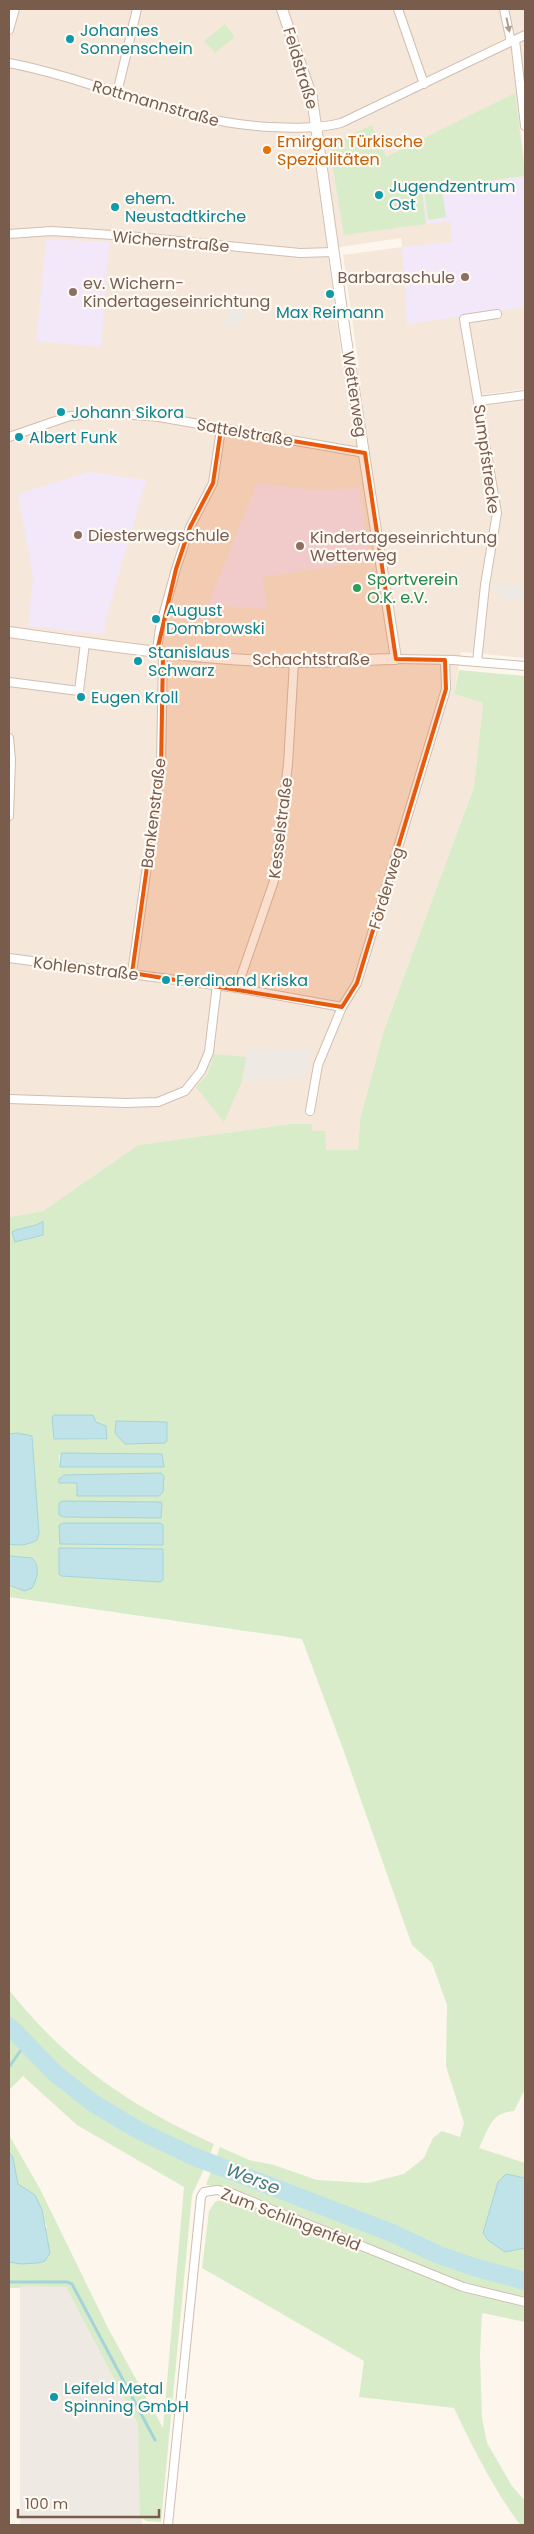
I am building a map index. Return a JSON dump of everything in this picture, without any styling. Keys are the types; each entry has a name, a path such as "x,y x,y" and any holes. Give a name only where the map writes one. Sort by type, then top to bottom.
{"street":[{"path":"9,30 15,9"},
{"path":"116,93 137,9"},
{"name":"Feldstraße","path":"282,9 312,98 318,129"},
{"path":"398,9 424,84"},
{"path":"504,9 513,41 525,126"},
{"name":"Rottmannstraße","path":"9,62 217,122 318,129 341,123 525,35"},
{"name":"Wetterweg","path":"318,129 334,252 396,659"},
{"name":"Wichernstraße","path":"9,234 52,232 300,253 334,252"},
{"path":"9,242 17,234"},
{"name":"Sumpfstrecke","path":"477,662 485,585 497,513 464,319 498,314"},
{"path":"479,401 525,395"},
{"name":"Sattelstraße","path":"9,437 70,416 110,413 159,417 365,453"},
{"name":"Bankenstraße","path":"132,973 160,766 160,626 190,527 213,483 221,429"},
{"name":"Schachtstraße","path":"9,632 160,652 294,662 396,659 445,660 525,666"},
{"path":"9,682 78,691 85,643"},
{"name":"Förderweg","path":"310,1111 318,1065 342,1006 357,984 446,689 445,660"},
{"name":"Kesselstraße","path":"236,988 274,881 288,764 294,662"},
{"path":"9,738 9,816"},
{"name":"Kohlenstraße","path":"9,958 217,985 342,1006"},
{"path":"9,1099 126,1103 158,1102 185,1091 201,1071 208,1052 217,985"},
{"name":"Zum Schlingenfeld","path":"168,2525 201,2197 204,2192 217,2190 231,2193 463,2286 525,2302"}],"highlighted area":[{"path":"221,429 365,453 396,659 445,660 446,689 357,983 342,1007 132,973 161,767 163,652 157,651 176,569 190,527 213,483"}],"shaded area":[{"path":"9,9 525,9 525,99 517,101 525,166 525,389 473,396 493,516 500,517 485,405 525,400 525,658 461,652 454,694 483,703 474,787 384,1030 360,1119 358,1150 326,1150 312,1131 311,1124 291,1124 138,1145 43,1211 9,1217","holes":["401,238 402,247 343,255 359,368 343,367 327,249"]},
{"name":"Barbaraschule","path":"525,176 525,307 407,324 402,247 453,242 450,221 427,224 422,190"},
{"name":"ev. Wichern- Kindertageseinrichtung","path":"46,239 109,242 101,347 36,341"},
{"path":"228,301 244,302 242,326 226,325"},
{"name":"Diesterwegschule","path":"89,472 146,480 106,619 104,634 28,626 33,577 18,494"},
{"name":"Kindertageseinrichtung Wetterweg","path":"257,483 315,490 359,488 370,561 262,577 268,609 208,605"},
{"path":"493,583 525,586 525,603 499,599 500,592 492,591"},
{"path":"250,1047 262,1047 262,1050 310,1050 310,1071 306,1071 306,1078 242,1081 241,1074"},
{"name":"Leifeld Metal Spinning GmbH","path":"20,2286 66,2286 138,2424 142,2525 20,2525"}],"green space":[{"path":"225,24 235,37 215,53 204,41"},
{"path":"515,93 525,176 422,190 426,224 344,235 329,145 372,125 386,157"},
{"path":"442,189 446,217 428,220 424,192"},
{"path":"459,670 525,676 525,2089 514,2111 500,2115 491,2123 479,2148 525,2163 525,2178 506,2174 498,2182 483,2233 505,2252 525,2248 525,2299 467,2284 242,2192 206,2185 220,2147 249,2160 274,2165 317,2180 368,2183 404,2174 424,2158 433,2138 442,2131 460,2137 464,2123 446,2066 447,2005 432,1963 412,1945 302,1639 9,1597 9,1585 37,1578 35,1561 32,1558 9,1556 9,1544 32,1543 39,1533 32,1436 17,1433 9,1434 9,1217 43,1211 138,1145 291,1124 312,1124 312,1131 325,1131 326,1150 358,1150 360,1119 384,1030 474,787 483,703 454,694","holes":["39,1225 42,1227 43,1233 23,1241 20,1228","54,1415 92,1415 107,1438 105,1440 54,1439","61,1453 162,1454 164,1467 60,1467 59,1455","161,1473 164,1476 77,1496 77,1482 59,1479 64,1475","163,1549 163,1580 160,1582 62,1576"]},
{"path":"214,1054 246,1057 242,1081 224,1122 196,1087 207,1075"},
{"path":"9,1990 54,2040 102,2080 155,2114 214,2144 209,2157 179,2145 125,2117 76,2083 9,2019"},
{"path":"9,2032 52,2074 99,2110 150,2141 206,2165 192,2195 161,2522 147,2521 140,2517 138,2424 66,2287 21,2286 20,2288 9,2288 9,2262 47,2227 35,2195 18,2184 12,2160 9,2135 40,2189 109,2330 163,2428 184,2187 77,2125 23,2076 9,2090"},
{"path":"230,2196 460,2290 525,2306 525,2322 482,2313 480,2355 482,2418 487,2443 512,2486 525,2501 525,2525 521,2525 518,2522 491,2481 454,2408 359,2397 364,2361 202,2268 209,2211 215,2202"}],"water":[{"path":"43,1221 43,1235 15,1242 12,1232 37,1225"},
{"path":"54,1415 93,1415 96,1422 106,1426 107,1439 54,1439 52,1417"},
{"path":"116,1421 167,1422 167,1441 165,1443 125,1444 115,1433"},
{"path":"17,1433 32,1436 39,1533 37,1540 20,1545 9,1544 9,1434"},
{"path":"61,1453 162,1454 164,1467 60,1467"},
{"path":"161,1473 164,1476 163,1492 159,1496 77,1496 77,1483 59,1483 59,1479 64,1475"},
{"path":"62,1501 161,1502 161,1518 64,1517 59,1515 59,1503"},
{"path":"64,1523 160,1523 163,1525 163,1545 60,1544 59,1525"},
{"path":"59,1548 163,1549 163,1580 160,1582 61,1576 59,1574"},
{"path":"9,1556 32,1558 35,1562 37,1573 32,1588 24,1591 9,1585"},
{"path":"9,2151 13,2158 18,2184 35,2195 42,2210 50,2253 45,2261 21,2264 9,2262"},
{"path":"506,2174 525,2178 525,2248 505,2252 488,2240 483,2233 498,2182"}],"waterway":[{"name":"Werse","path":"9,2026 56,2074 93,2103 138,2130 190,2155 392,2233 439,2255 525,2281"},
{"path":"9,2067 21,2050 23,2042"},
{"path":"9,2282 67,2282 72,2284 155,2440"}],"place":[{"name":"Johannes Sonnenschein","path":"70,39"},
{"name":"Emirgan Türkische Spezialitäten","path":"267,150"},
{"name":"Jugendzentrum Ost","path":"379,195"},
{"name":"ehem. Neustadtkirche","path":"115,207"},
{"name":"Barbaraschule","path":"465,277"},
{"name":"ev. Wichern- Kindertageseinrichtung","path":"73,292"},
{"name":"Max Reimann","path":"330,294"},
{"name":"Johann Sikora","path":"61,412"},
{"name":"Albert Funk","path":"19,437"},
{"name":"Diesterwegschule","path":"78,535"},
{"name":"Kindertageseinrichtung Wetterweg","path":"300,546"},
{"name":"Sportverein O.K. e.V.","path":"357,588"},
{"name":"August Dombrowski","path":"156,619"},
{"name":"Stanislaus Schwarz","path":"138,661"},
{"name":"Eugen Kroll","path":"81,697"},
{"name":"Ferdinand Kriska","path":"166,980"},
{"name":"Leifeld Metal Spinning GmbH","path":"54,2397"}]}
